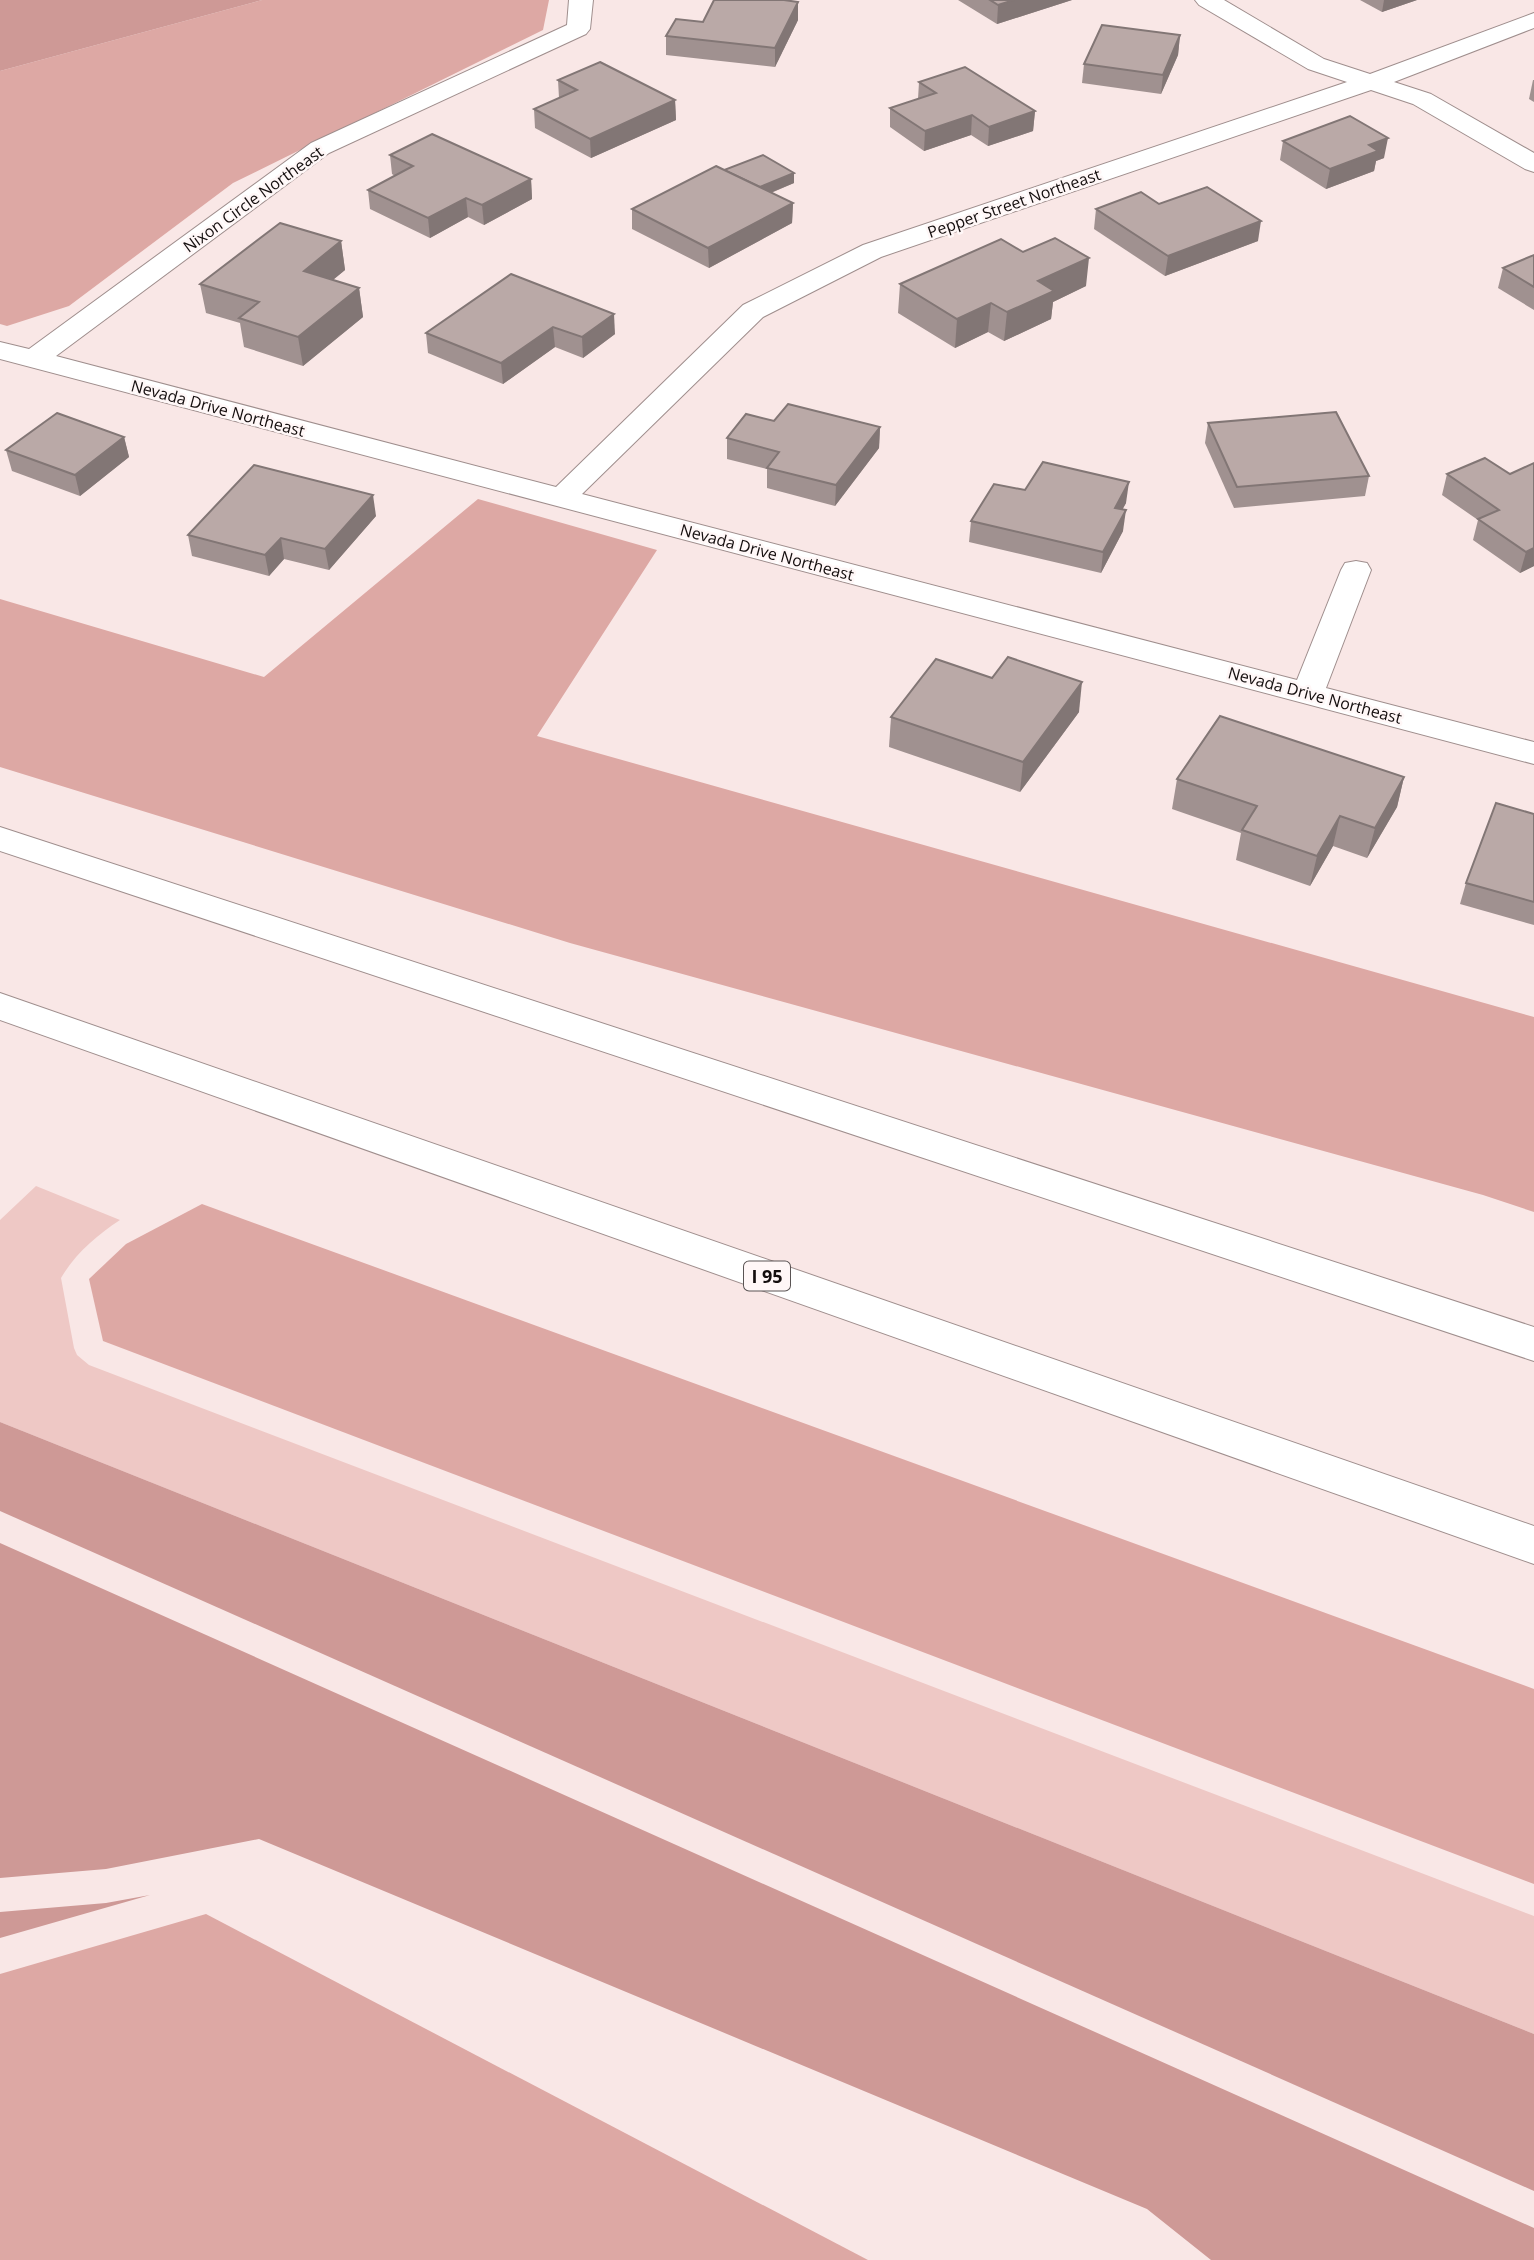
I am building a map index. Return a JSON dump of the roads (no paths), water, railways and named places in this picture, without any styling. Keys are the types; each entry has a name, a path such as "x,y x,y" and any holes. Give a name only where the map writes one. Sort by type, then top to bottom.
{"main road":[{"name":"Nixon Circle Northeast","path":"34,359 320,148 578,29 581,0"},
{"path":"1207,0 1316,64 1422,99 1534,164"},
{"name":"Pepper Street Northeast","path":"561,498 753,311 872,251 1368,83 1534,20"},
{"name":"Nevada Drive Northeast","path":"0,350 1534,753"},
{"path":"1308,693 1356,570"},
{"path":"0,839 1534,1344"},
{"name":"I 95","path":"0,1006 1534,1545"}]}
